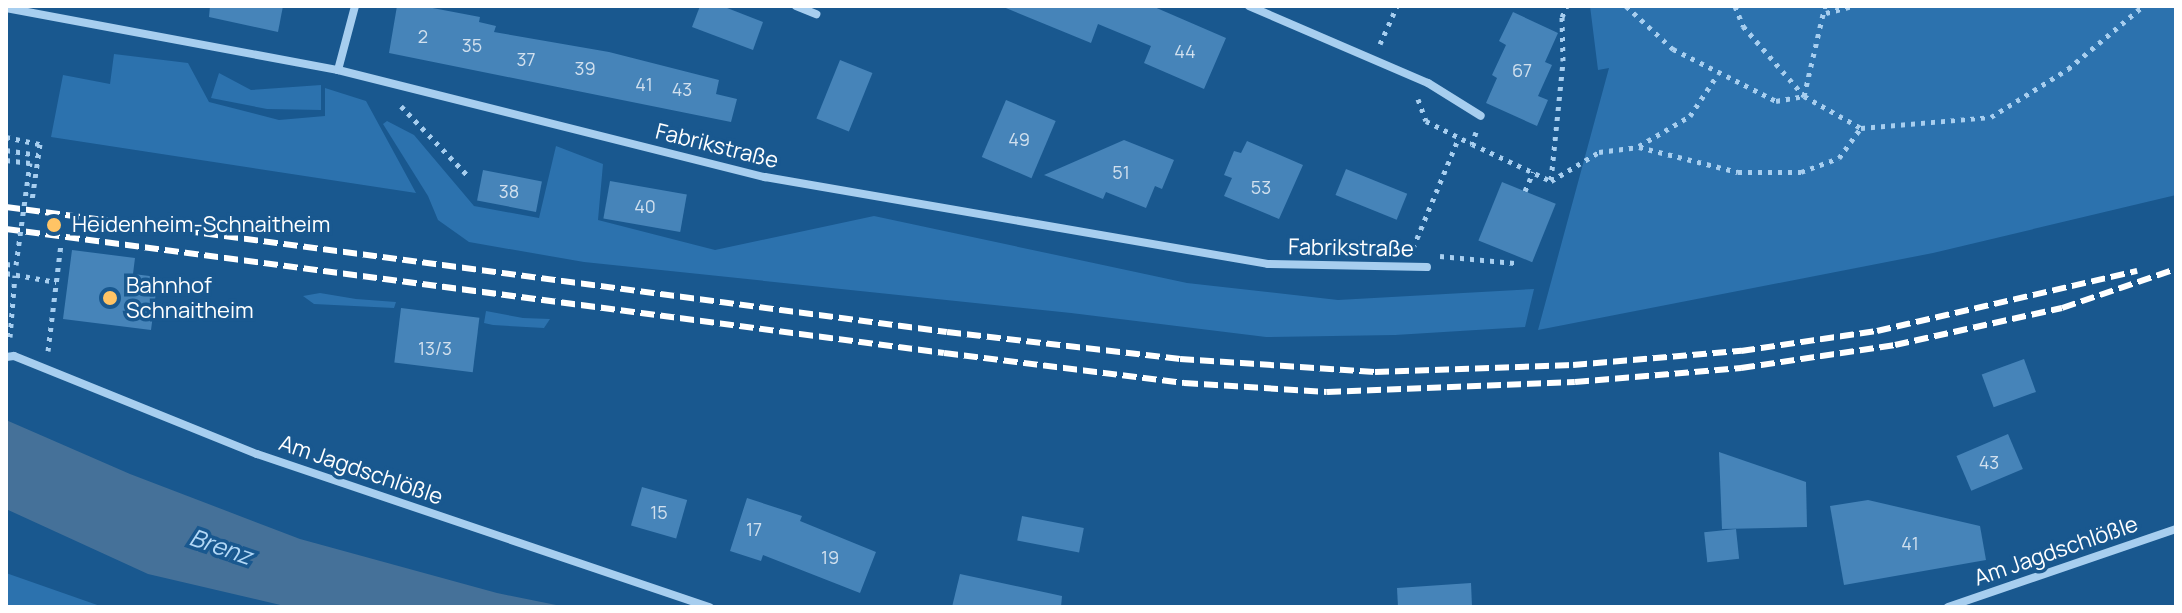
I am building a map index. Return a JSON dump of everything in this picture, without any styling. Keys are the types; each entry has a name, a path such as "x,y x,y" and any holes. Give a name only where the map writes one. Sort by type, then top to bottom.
{"street":[{"path":"338,70 355,6"},
{"path":"796,6 816,14"},
{"path":"1249,6 1409,75 1454,97 1481,116"},
{"name":"Fabrikstraße","path":"6,8 338,70 765,177 1268,264 1427,267"},
{"name":"Am Jagdschlößle","path":"10,356 257,454 710,607"},
{"name":"Am Jagdschlößle","path":"1948,607 2176,529"}],"path":[{"path":"1374,60 1397,6"},
{"path":"1551,181 1563,61 1562,17 1567,6"},
{"path":"1626,6 1673,49 1718,73 1776,101 1804,96"},
{"path":"1735,6 1743,26 1804,96 1861,128 1991,117 2068,69 2143,6"},
{"path":"1804,96 1826,9 1853,6"},
{"path":"1639,147 1690,116 1718,73"},
{"path":"1409,75 1426,121 1551,181"},
{"path":"375,79 469,177"},
{"path":"1472,144 1481,116"},
{"path":"1551,181 1599,152 1639,147 1738,172 1801,172 1839,158 1861,128"},
{"path":"6,137 40,144 32,200"},
{"path":"1405,267 1459,137"},
{"path":"6,150 38,155"},
{"path":"6,160 30,163 16,265 6,264"},
{"path":"1525,191 1533,172"},
{"path":"49,345 61,244"},
{"path":"1427,267 1428,255 1515,263"},
{"path":"6,273 56,282"},
{"path":"10,356 15,275"},
{"path":"6,288 14,289"}],"shaded area":[{"path":"1590,6 2176,6 2176,195 1933,253 1538,330 1609,68 1598,70"},
{"path":"114,54 188,63 209,102 279,120 325,116 325,88 366,101 416,193 51,137 63,75 110,84"},
{"path":"219,73 251,90 321,85 321,110 267,109 211,98"},
{"path":"387,121 414,135 474,206 539,218 556,146 603,164 598,220 715,250 874,216 1187,283 1338,300 1534,289 1525,327 1395,335 1266,337 1071,313 584,262 469,242 438,220 428,196 383,124"},
{"path":"320,293 396,302 394,308 314,304 303,296"},
{"path":"486,311 550,319 544,328 493,325 484,323"},
{"path":"6,573 103,607 6,607"}],"water":[{"name":"Brenz","path":"6,420 130,474 300,539 497,593 566,607 289,607 148,574 6,509"}],"building":[{"path":"210,6 283,6 278,32 209,17"},
{"path":"397,6 422,6 480,17 479,22 496,26 494,32 609,52 719,80 716,94 737,99 731,122 389,53"},
{"path":"700,6 722,6 763,22 753,50 692,27"},
{"path":"1001,6 1152,6 1226,38 1204,89 1144,63 1151,46 1098,24 1091,43"},
{"path":"1513,12 1558,33 1545,62 1552,65 1538,96 1548,100 1537,126 1486,103 1497,78 1492,75 1506,45 1499,41"},
{"path":"840,60 872,73 849,132 816,118"},
{"path":"1006,100 1056,121 1031,178 982,157"},
{"path":"1124,140 1174,160 1162,189 1155,186 1146,208 1106,192 1103,199 1044,175"},
{"path":"1247,141 1303,165 1279,219 1224,196 1232,178 1224,175 1234,151 1241,153"},
{"path":"1346,169 1407,194 1397,220 1336,195"},
{"path":"483,170 542,181 536,212 477,200"},
{"path":"610,181 687,195 680,232 603,218"},
{"path":"1502,182 1556,204 1532,262 1478,240"},
{"name":"Bahnhof Schnaitheim","path":"72,250 135,258 133,274 158,277 151,330 63,319"},
{"path":"401,308 479,318 473,372 394,363"},
{"path":"2024,359 2036,392 1994,407 1982,374"},
{"path":"2008,434 2023,469 1971,491 1956,456"},
{"path":"1719,452 1806,482 1807,527 1722,529"},
{"path":"642,487 687,500 676,538 631,525"},
{"path":"747,498 802,516 800,521 876,552 860,593 763,555 761,561 730,551"},
{"path":"1868,500 1980,526 1986,560 1844,585 1830,506"},
{"path":"1022,516 1084,528 1079,553 1017,541"},
{"path":"1736,529 1739,559 1707,562 1704,532"},
{"path":"960,574 1062,596 1061,607 952,607"},
{"path":"1471,583 1472,607 1398,607 1397,588"}],"railway":[{"path":"6,207 947,332 1180,359 1375,372 1573,365 1741,351 1877,331 2137,271"},
{"path":"6,229 1184,383 1327,392 1575,382 1741,368 1895,345 2062,308 2176,269"}],"place":[{"name":"Heidenheim-Schnaitheim","path":"54,225"},
{"name":"Bahnhof Schnaitheim","path":"110,298"}]}
